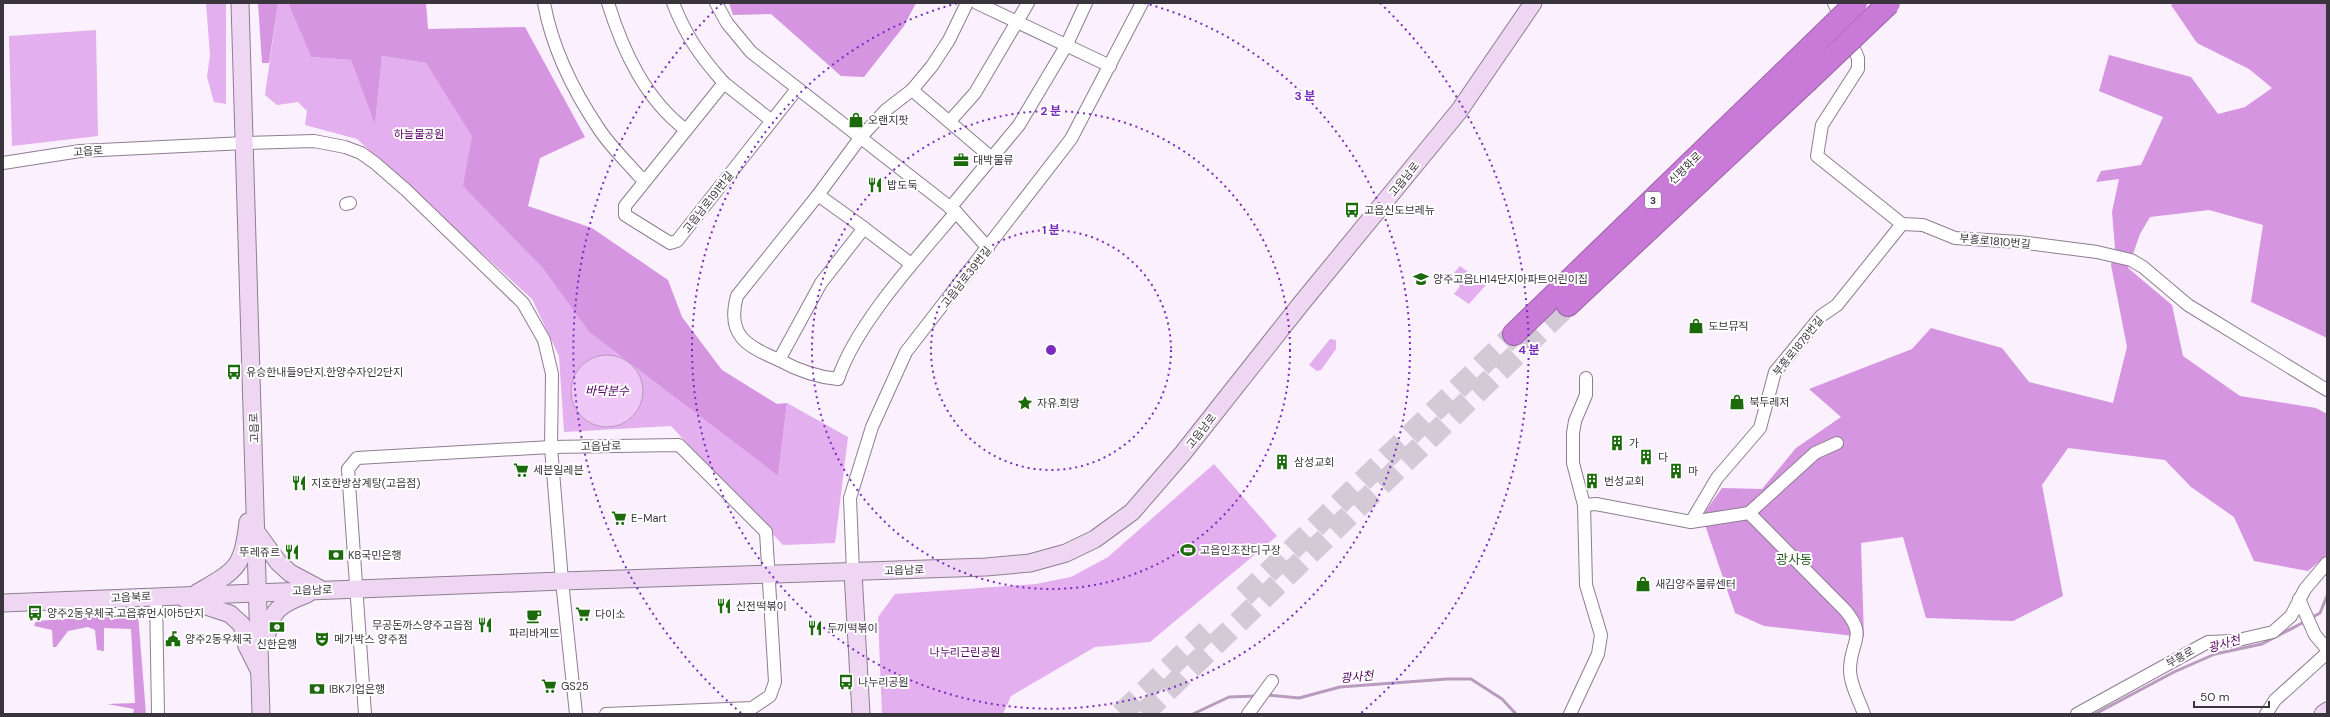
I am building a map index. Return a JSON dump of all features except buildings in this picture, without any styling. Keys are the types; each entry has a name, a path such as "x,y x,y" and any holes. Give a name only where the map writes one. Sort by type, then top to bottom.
{"highway":[{"name":"신평화로","path":"1514,334 1856,3"},
{"name":"신평화로","path":"1568,305 1889,3"}],"street":[{"name":"고읍로","path":"240,3 262,714"},
{"path":"544,3 557,47 574,86 600,130 639,176 646,180"},
{"path":"608,3 627,57 648,90 669,117 686,130"},
{"path":"673,3 680,23 699,56 724,83 772,121"},
{"path":"716,3 727,23 751,52 953,210 988,248"},
{"path":"967,3 936,60 912,90 886,110 860,138 818,195 737,296 732,312 735,326 742,338 753,348 797,370 817,377 838,379 842,368 864,328 911,264 1019,125 1066,46 1086,3"},
{"path":"977,3 1110,66"},
{"path":"950,120 975,94 1028,3"},
{"name":"고읍남로39번길","path":"853,572 850,498 872,427 906,352 988,248 1071,138 1142,3"},
{"name":"고읍남로","path":"259,592 562,580 986,567 1030,563 1050,558 1081,547 1122,521 1174,464 1300,305 1459,111 1533,3"},
{"path":"1834,3 1858,58 1858,69 1822,125 1817,156 1902,224"},
{"name":"고읍남로191번길","path":"724,83 625,206 625,215 670,243 677,241 798,89"},
{"path":"912,90 950,120 993,158"},
{"name":"고읍로","path":"3,162 80,151 245,142 314,141 345,147 361,153 406,190 523,303 544,340 552,374 551,447"},
{"path":"818,195 911,264"},
{"name":"부흥로1810번길","path":"1902,224 1923,225 1955,238 2019,242 2089,251 2131,260 2143,267 2188,305 2327,390"},
{"name":"부흥로1878번길","path":"1691,522 1717,478 1760,428 1774,372 1821,316 1837,305 1902,224"},
{"path":"779,360 821,283 864,228"},
{"path":"1570,714 1598,654 1602,635 1586,584 1584,505 1573,463 1572,448 1575,421 1586,395 1586,378"},
{"path":"1584,505 1596,504 1691,522 1750,513 1815,453 1837,443"},
{"name":"고읍남로","path":"358,588 348,469 357,458 551,447 680,445 766,532 775,682 770,696 752,708 606,714"},
{"path":"551,447 562,580 576,714"},
{"path":"194,594 227,576 240,564 246,548 249,511 256,502"},
{"path":"1750,513 1856,624 1858,632 1850,669 1855,690 1864,714"},
{"path":"257,533 278,562 290,573 321,590"},
{"name":"부흥로","path":"2077,714 2208,642 2234,641 2273,632 2291,616 2327,563"},
{"path":"853,572 860,711"},
{"path":"358,588 365,714"},
{"path":"261,680 268,627 275,610 287,601 321,590"},
{"name":"고읍북로","path":"3,602 259,592"},
{"path":"158,714 164,595 230,614 242,625 247,646 261,680"},
{"path":"2301,601 2315,635 2327,649"},
{"path":"2266,714 2275,700 2327,653"},
{"path":"1249,714 1272,681"},
{"path":"2323,714 2327,711"}],"green space":[{"path":"206,3 226,3 226,104 214,102 207,77 210,55"},
{"name":"하늘물공원","path":"278,3 288,3 311,57 351,60 375,124 382,56 426,63 472,132 541,266 589,332 778,476 787,403 848,437 835,543 783,545 671,426 564,432 559,356 532,299 357,139 305,125 307,111 298,102 277,105 265,95"},
{"path":"96,30 98,136 12,146 9,36"},
{"path":"1460,266 1486,285 1469,304 1454,294 1460,286 1450,277"},
{"path":"1330,339 1336,340 1336,349 1321,370 1317,371 1309,365"},
{"name":"나누리근린공원","path":"1214,464 1277,536 1150,642 1095,647 1011,696 1003,714 882,714 878,617 895,594 1036,584 1071,577 1108,557"}],"shaded area":[{"path":"258,3 278,3 269,63 262,63"},
{"path":"288,3 426,3 428,29 525,27 585,137 540,158 528,206 592,228 668,280 682,317 722,370 777,404 787,403 778,476 589,332 541,266 463,186 472,136 426,63 382,56 375,125 351,60 311,57"},
{"path":"729,3 916,3 904,26 864,77 841,76 771,14 733,15"},
{"path":"2174,3 2327,3 2327,338 2251,302 2263,225 2209,210 2150,217 2140,234 2128,268 2172,305 2183,356 2240,396 2316,408 2327,414 2327,555 2308,571 2254,561 2234,517 2191,487 2165,460 2068,448 2042,485 2063,596 2013,621 1926,618 1903,537 1861,543 1864,637 1764,626 1735,613 1702,516 1722,488 1762,489 1796,448 1841,417 1809,389 1912,349 1931,328 2002,348 2029,382 2113,403 2127,347 2111,265 2115,248 2112,212 2119,179 2096,182 2101,171 2141,165 2163,117 2099,91 2109,55 2191,77 2218,114 2245,107 2272,88 2249,69 2197,43 2171,5"},
{"path":"138,614 146,714 133,714 134,709 107,704 135,703 131,629 104,628 104,651 97,650 95,630 88,627 68,631 56,647 53,647 52,630 34,626 36,621"}],"water":[{"name":"바닥분수","path":"607,355 627,361 637,371 643,391 637,411 627,421 607,427 587,421 577,411 571,391 577,371 587,361"}],"waterway":[{"name":"광사천","path":"2311,618 2320,613 2327,596"},
{"name":"광사천","path":"2095,714 2174,672 2215,654 2262,644 2306,621"},
{"name":"광사천","path":"1267,695 1299,698 1340,687 1447,679 1471,679 1502,699 1516,714"},
{"name":"광사천","path":"1193,714 1229,697 1257,696"}],"tunnel":[{"path":"1143,714 1568,305"},
{"path":"1244,596 1514,334"},
{"path":"1121,714 1207,631"}],"place":[{"name":"오랜지팟","path":"856,120"},
{"name":"대박물류","path":"961,160"},
{"name":"밥도둑","path":"875,185"},
{"name":"고읍신도브레뉴","path":"1352,210"},
{"name":"양주고읍LH14단지아파트어린이집","path":"1421,279"},
{"name":"도브뮤직","path":"1696,326"},
{"name":"유승한내들9단지.한양수자인2단지","path":"234,372"},
{"name":"북두레저","path":"1737,402"},
{"name":"자유.희망","path":"1025,403"},
{"name":"가","path":"1617,443"},
{"name":"다","path":"1646,457"},
{"name":"삼성교회","path":"1282,462"},
{"name":"세븐일레븐","path":"521,470"},
{"name":"마","path":"1676,471"},
{"name":"번성교회","path":"1592,481"},
{"name":"지호한방삼계탕(고읍점)","path":"299,483"},
{"name":"E-Mart","path":"619,518"},
{"name":"고읍인조잔디구장","path":"1188,550"},
{"name":"뚜레쥬르","path":"292,552"},
{"name":"KB국민은행","path":"336,555"},
{"name":"새김양주물류센터","path":"1643,584"},
{"name":"신전떡볶이","path":"724,606"},
{"name":"양주2동우체국.고읍휴먼시아5단지","path":"35,613"},
{"name":"다이소","path":"583,614"},
{"name":"파리바게뜨","path":"534,616"},
{"name":"무공돈까스양주고읍점","path":"485,625"},
{"name":"신한은행","path":"277,627"},
{"name":"두끼떡볶이","path":"815,628"},
{"name":"양주2동우체국","path":"173,639"},
{"name":"메가박스 양주점","path":"322,639"},
{"name":"나누리공원","path":"846,682"},
{"name":"GS25","path":"549,686"},
{"name":"IBK기업은행","path":"317,689"}],"district":[{"name":"광사동","path":"1794,559"}]}
